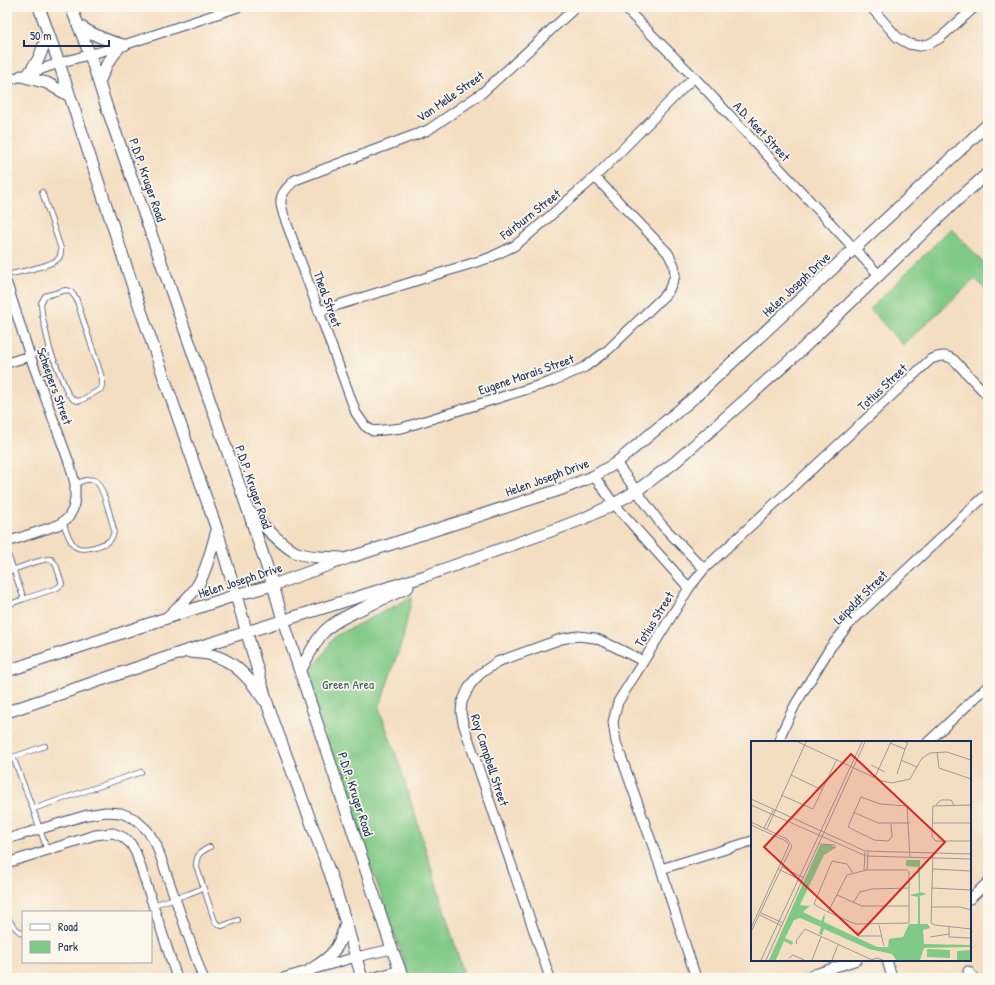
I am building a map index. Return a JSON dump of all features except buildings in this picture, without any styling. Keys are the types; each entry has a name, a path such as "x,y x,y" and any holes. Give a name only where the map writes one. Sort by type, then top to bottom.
{"street":[{"path":"39,7 140,308 217,530 269,709 331,876 362,978"},
{"name":"P.D.P. Kruger Road","path":"71,7 90,55 248,510 273,584 283,620 401,974"},
{"path":"7,81 59,63 122,45 238,7"},
{"name":"Van Melle Street","path":"295,180 428,130 482,93 576,7"},
{"name":"A.D. Keet Street","path":"624,7 694,77 879,275"},
{"path":"871,7 897,37 909,44 920,46 929,44 940,38 975,7"},
{"path":"78,25 96,36 122,45"},
{"path":"25,75 39,58 48,34"},
{"path":"99,82 108,64 122,45"},
{"path":"25,75 47,83 70,96"},
{"name":"Fairburn Street","path":"318,312 489,258 514,246 595,177 694,77"},
{"name":"Helen Joseph Drive","path":"9,668 273,584 348,558 562,489 594,476 616,463 696,396 987,126"},
{"path":"7,712 183,652 425,576 551,531 585,518 614,504 636,491 674,463 791,359 954,203 988,173"},
{"name":"Eugene Marais Street","path":"365,426 373,431 402,428 550,382 585,367 608,350 668,292 676,276 674,265 668,253 595,177"},
{"name":"Theal Street","path":"295,180 286,189 282,197 281,202 284,216 356,413 365,426"},
{"name":"Scheepers Street","path":"7,284 30,356 70,465 75,484 76,498 73,509 68,518 63,522"},
{"path":"7,363 30,356"},
{"name":"Totius Street","path":"696,978 661,869 616,742 613,722 618,702 689,588 704,569 931,360 944,356 954,360 988,396"},
{"path":"616,463 661,524 704,569"},
{"path":"594,476 614,504 689,588"},
{"name":"Leipoldt Street","path":"780,741 781,734 795,705 830,648 850,623 988,493"},
{"path":"248,510 287,547 296,552 308,556 348,558"},
{"path":"7,542 63,522"},
{"path":"166,619 190,596 199,583 217,530"},
{"path":"300,671 317,641 334,623 371,604 418,583 425,576"},
{"name":"Roy Campbell Street","path":"550,978 463,724 461,712 462,702 470,685 480,674 497,662 561,639 578,636 595,638 643,661"},
{"path":"183,652 207,653 219,657 233,665 241,671 259,693 269,709"},
{"path":"929,741 988,686"},
{"path":"7,839 87,815 106,812 121,813 135,819 147,830 156,844 203,978"},
{"path":"7,863 95,835 113,833 123,837 131,844 136,852 177,978"},
{"path":"661,869 751,841"},
{"path":"971,898 988,882"},
{"path":"310,970 325,960 333,952 339,943 346,923"},
{"path":"283,978 356,957 392,949"},
{"path":"803,978 815,976 854,961"},
{"path":"886,961 892,978"},
{"path":"372,978 401,974"}],"lane":[{"path":"7,275 54,262 60,256 61,248 42,192"},
{"path":"66,290 71,292 76,298 102,378 101,389 80,401 74,400 68,394 50,350 41,303 45,296 66,290"},
{"path":"30,356 50,350"},
{"path":"63,522 73,544 79,549 86,550 107,543 113,534 114,530 102,489 97,482 90,480 75,484"},
{"path":"7,552 24,600"},
{"path":"7,572 43,560 51,559 56,565 62,584 57,588 7,605"},
{"path":"7,759 44,746"},
{"path":"13,757 47,850"},
{"path":"33,809 141,772"},
{"path":"210,848 201,852 197,857 196,865 216,923 222,926 238,920"},
{"path":"154,905 176,899 203,888"},
{"path":"7,914 13,927 22,933"}],"green space":[{"path":"951,228 988,268 988,292 975,279 903,345 870,309"},
{"name":"Green Area","path":"412,597 403,638 379,708 400,766 465,978 410,978 306,680 335,636"}]}
